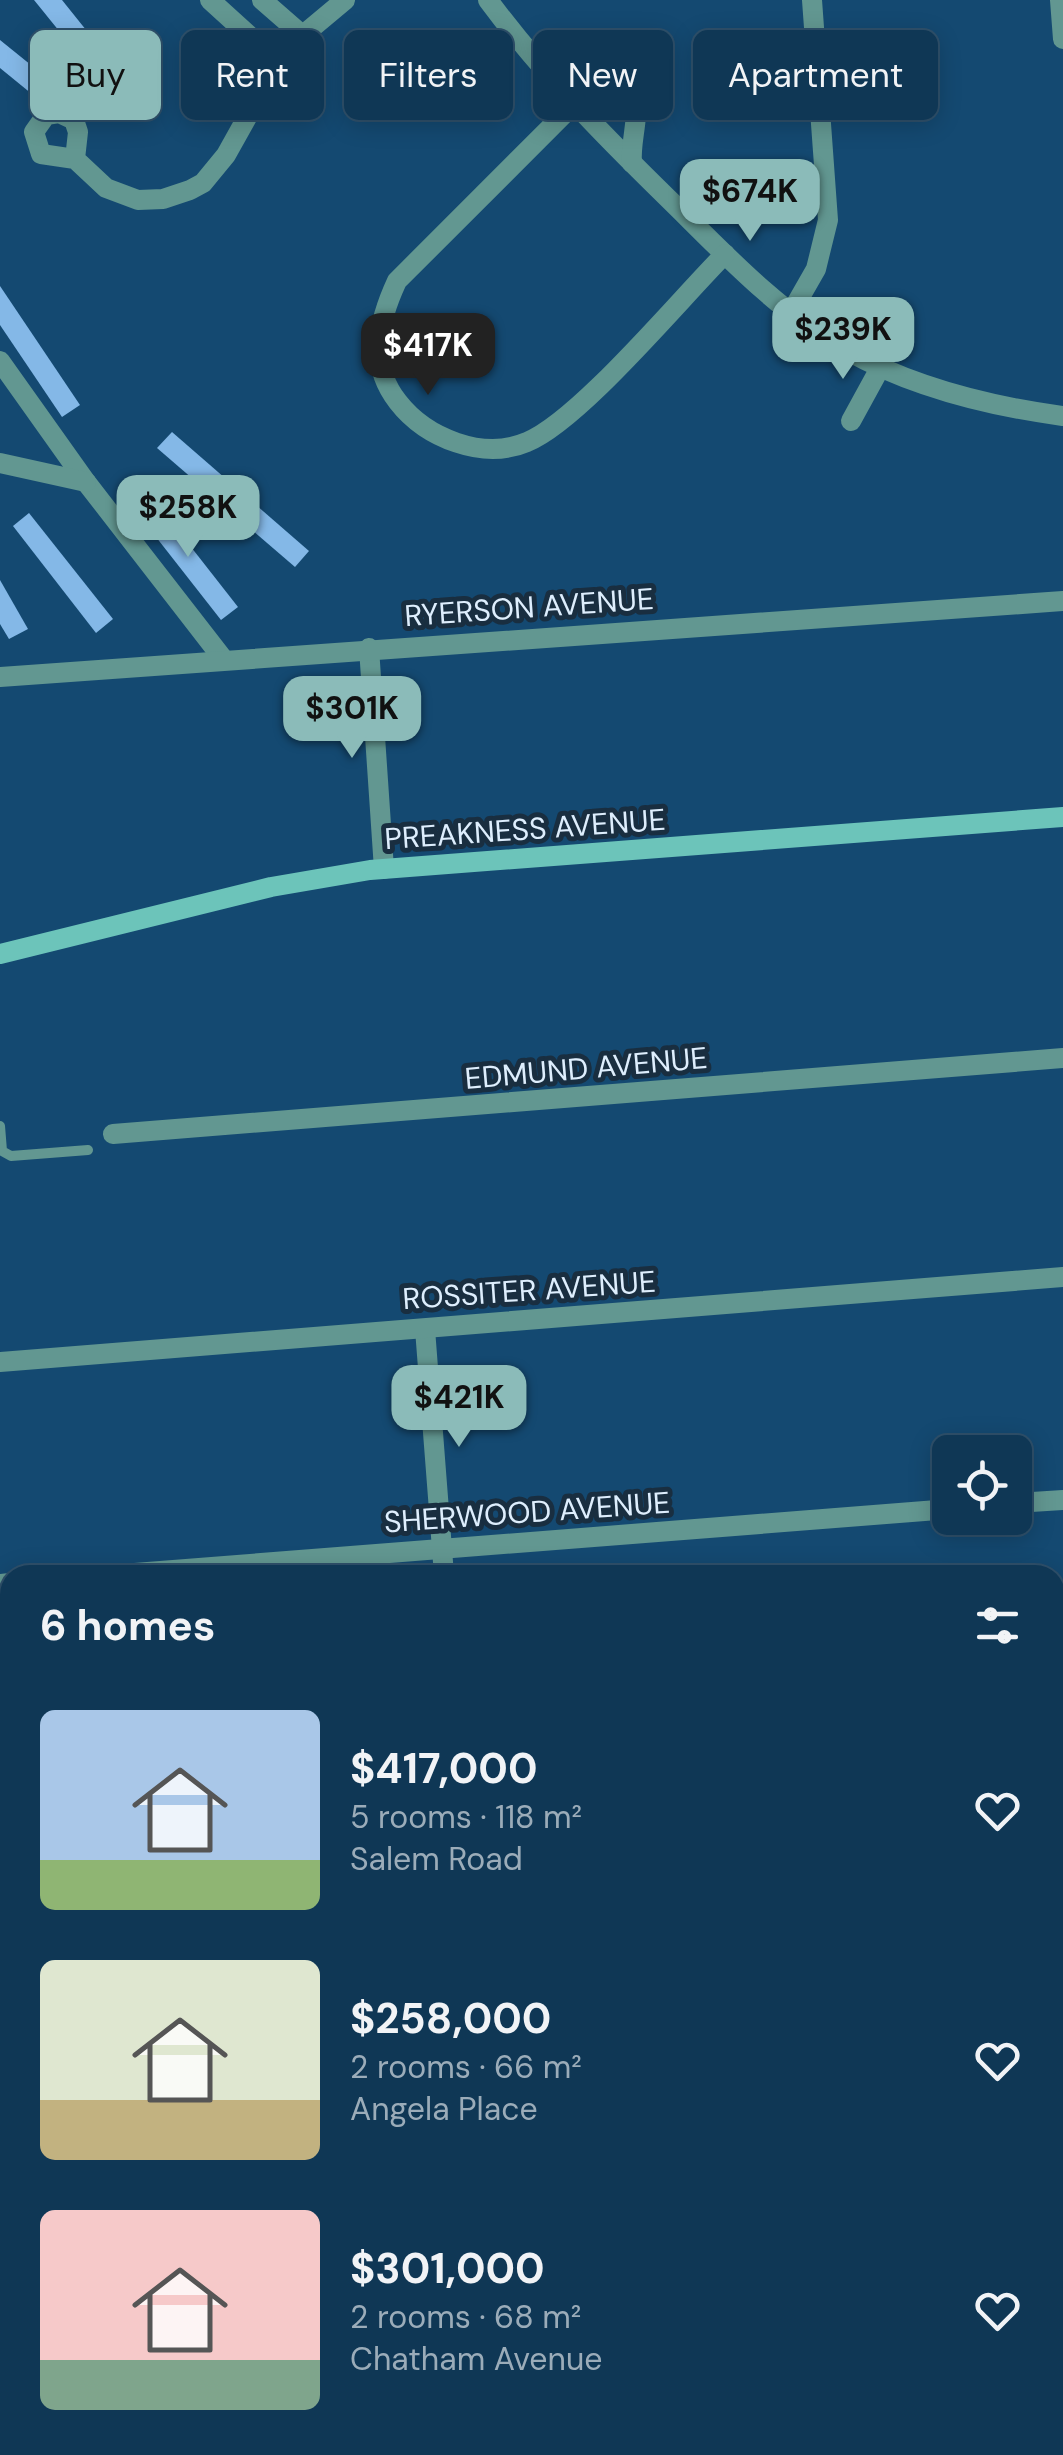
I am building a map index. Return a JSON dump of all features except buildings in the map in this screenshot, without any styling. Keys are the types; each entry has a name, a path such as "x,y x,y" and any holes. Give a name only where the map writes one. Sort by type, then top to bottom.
{"main road":[{"name":"PREAKNESS AVENUE","path":"0,954 271,887 384,870 1063,818"}],"street":[{"path":"210,0 243,30"},
{"path":"262,0 296,30"},
{"path":"305,30 345,0"},
{"path":"488,0 533,54"},
{"path":"792,311 816,268 828,220 812,0"},
{"path":"1060,0 1063,39"},
{"path":"75,159 115,194 150,201 203,183 226,155 245,120"},
{"path":"558,120 397,282 384,308 378,353 390,391 412,418 432,433 474,447 506,448 530,441 573,410 724,254"},
{"path":"591,120 724,254 843,349 880,368 985,402 1063,416"},
{"path":"632,163 634,120"},
{"path":"0,362 86,482 224,660"},
{"path":"851,420 880,368"},
{"path":"0,463 86,482"},
{"name":"RYERSON AVENUE","path":"0,677 1063,601"},
{"path":"369,648 384,870"},
{"name":"EDMUND AVENUE","path":"113,1134 1063,1058"},
{"name":"ROSSITER AVENUE","path":"0,1362 1063,1277"},
{"path":"425,1328 443,1565"},
{"path":"1032,1503 1063,1500"},
{"name":"SHERWOOD AVENUE","path":"242,1565 932,1510"}],"lane":[{"path":"0,1126 2,1151 11,1156 88,1150"}]}
